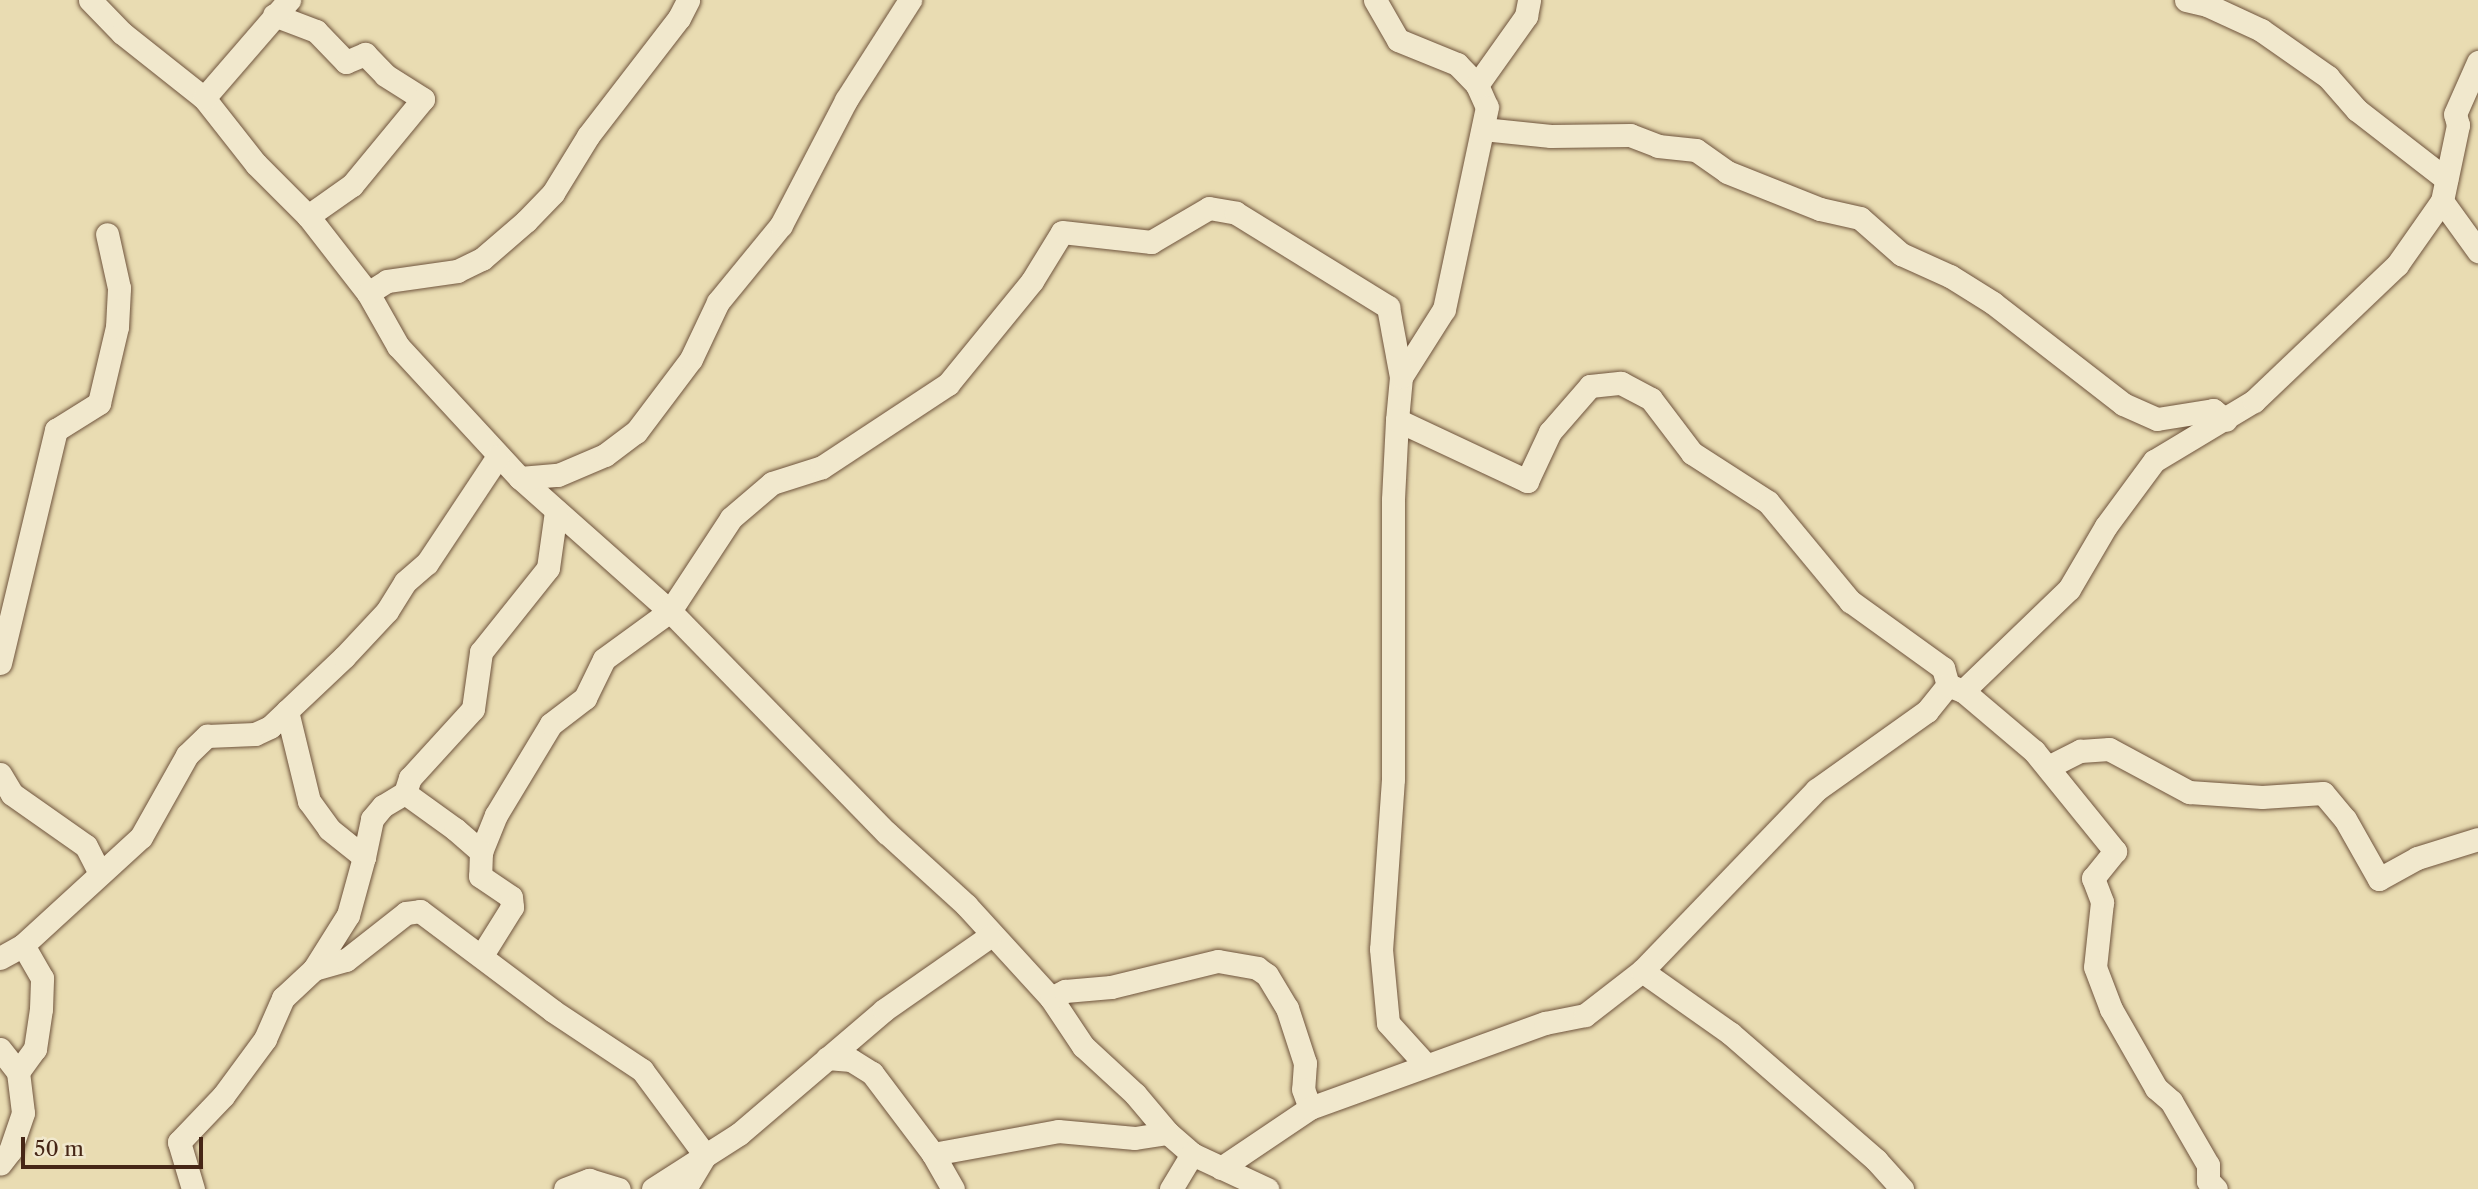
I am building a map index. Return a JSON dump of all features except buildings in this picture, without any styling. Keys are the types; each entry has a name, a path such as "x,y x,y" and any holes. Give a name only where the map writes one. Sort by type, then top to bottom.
{"street":[{"path":"368,293 387,281 457,271 482,259 526,221 553,193 588,136 679,18 688,0"},
{"path":"520,478 558,475 605,455 636,432 691,359 718,302 781,226 846,100 910,0"},
{"path":"1375,0 1398,40 1457,64 1477,85 1487,107 1444,309 1401,377"},
{"path":"1477,85 1526,16 1529,0"},
{"path":"2186,0 2207,5 2261,30 2328,77 2357,110 2444,190 2478,251"},
{"path":"97,2 122,33 204,98 256,164 308,216 368,293 398,346 498,457 670,611 687,634 887,833 966,905 990,936 1051,998 1083,1046 1135,1094 1168,1133 1192,1154 1267,1189"},
{"path":"204,98 281,8 316,31 346,62 365,54 385,75 423,99 352,185 308,216"},
{"path":"1221,1168 1310,1108 1545,1023 1585,1015 1642,971 1816,790 1956,688 2069,589 2106,526 2154,461 2254,401 2397,265 2444,190 2459,125 2455,114 2478,62"},
{"path":"1483,129 1551,136 1630,135 1658,146 1696,150 1727,172 1821,209 1860,218 1901,254 1950,276 1993,303 2123,404 2157,419 2213,410 2226,420"},
{"path":"482,955 512,907 511,897 480,876 481,852 496,815 551,724 585,698 604,659 670,611 731,517 772,483 822,467 948,384 1032,281 1062,232 1151,242 1209,208 1236,213 1388,307 1401,377 1393,500 1393,779 1381,949 1388,1023 1426,1065"},
{"path":"0,663 56,430 99,402 117,327 119,288 107,234"},
{"path":"1397,420 1527,481 1550,432 1590,386 1621,383 1651,399 1692,453 1769,502 1850,601 1943,668 1956,688 2048,767 2115,851 2093,878 2102,902 2095,967 2111,1009 2156,1088 2171,1101 2208,1164 2208,1181 2216,1189"},
{"path":"0,958 23,945 141,837 187,755 207,737 254,734 287,711 387,611 405,582 427,563 498,457"},
{"path":"193,1189 179,1142 223,1096 265,1038 283,998 314,969 348,915 372,819 383,806 405,793 410,778 473,709 481,652 548,568 556,511"},
{"path":"287,711 309,801 329,829 363,857"},
{"path":"2048,767 2080,751 2109,749 2189,792 2262,797 2323,793 2344,819 2379,879 2417,858 2478,839"},
{"path":"0,774 12,794 86,846 100,874"},
{"path":"405,793 481,852"},
{"path":"314,969 346,960 406,913 420,911 553,1011 631,1059 695,1136 704,1157"},
{"path":"653,1189 739,1134 884,1010 990,936"},
{"path":"18,1072 35,1049 43,978 23,945"},
{"path":"1051,998 1065,991 1111,987 1218,961 1257,968 1267,975 1287,1008 1305,1063 1303,1089 1310,1108"},
{"path":"1642,971 1730,1033 1876,1160 1902,1189"},
{"path":"0,1049 18,1072 23,1113 0,1164"},
{"path":"827,1058 851,1060 872,1073 933,1154 953,1189"},
{"path":"933,1154 1058,1131 1135,1138 1168,1133"},
{"path":"1171,1189 1192,1154"},
{"path":"685,1189 704,1157"},
{"path":"565,1189 589,1180 619,1189"}]}
